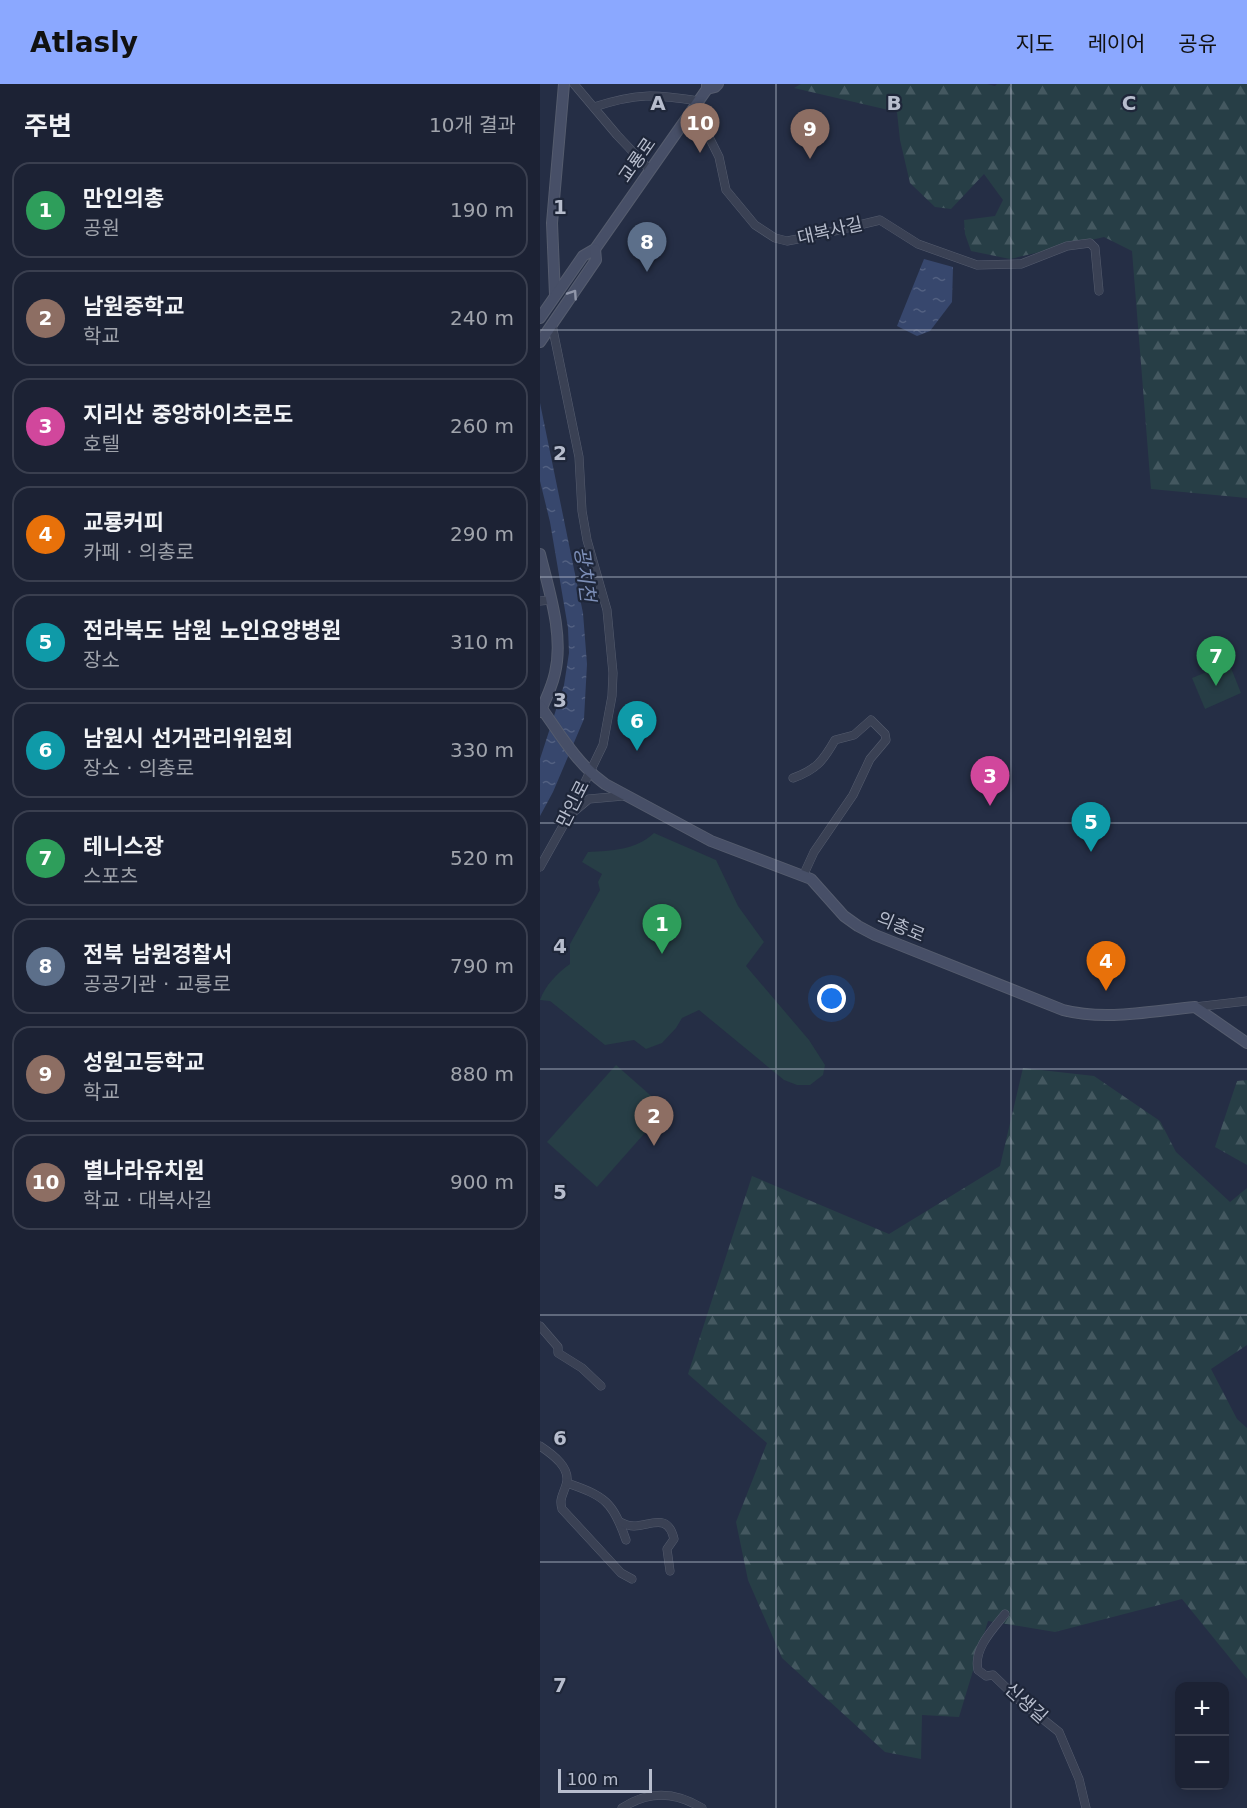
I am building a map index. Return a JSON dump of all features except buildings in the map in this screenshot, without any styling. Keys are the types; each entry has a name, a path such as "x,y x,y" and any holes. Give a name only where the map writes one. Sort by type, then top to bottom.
{"street":[{"path":"555,295 552,216 564,84"},
{"path":"574,84 650,170"},
{"name":"교룡로","path":"542,315 583,256 595,249 707,86 715,87 718,84"},
{"path":"594,107 636,96 659,95 698,101"},
{"name":"대복사길","path":"698,101 708,135 719,157 726,190 755,225 775,238 788,240 809,237 880,220 918,244 977,266 1021,264 1067,246 1090,243 1095,248 1099,291"},
{"name":"교룡로","path":"542,339 596,260 595,249"},
{"path":"553,253 558,265 569,277"},
{"name":"만인로","path":"540,867 568,817 603,745 612,696 612,650 607,610 586,540 579,457 552,325"},
{"path":"540,554 545,600 556,626 558,649 556,671 542,710"},
{"name":"의총로","path":"542,710 580,763 590,773 623,796 711,841 811,879 838,911 861,928 888,941 1063,1010 1082,1015 1104,1016 1247,1001"},
{"path":"793,778 809,772 824,759 835,741 854,735 871,720 885,734 886,740 870,759 853,795 814,852 803,876"},
{"path":"568,817 590,799 623,796"},
{"path":"1195,1007 1247,1043"},
{"path":"540,1326 558,1347 558,1353 582,1368 601,1386"},
{"path":"540,1446 556,1458 565,1470 567,1483 560,1500 562,1509 621,1573 632,1579"},
{"path":"567,1483 600,1497 611,1505 626,1540"},
{"path":"620,1522 633,1526 658,1521 672,1530 674,1539 667,1550 670,1570"},
{"name":"신생길","path":"1005,1614 987,1636 976,1663 978,1670 986,1676 993,1675 999,1679 1019,1700 1059,1732 1079,1779 1086,1808"},
{"path":"622,1808 643,1797 658,1794 686,1799 702,1808"}],"green space":[{"path":"801,84 987,84 995,86 997,84 1247,84 1247,498 1151,489 1132,251 1104,237 1010,259 971,251 965,234 964,220 995,216 1003,200 984,174 951,209 935,207 910,183 900,140 897,112 794,88"},
{"path":"1229,663 1241,693 1205,709 1192,678"},
{"path":"654,833 716,860 738,906 764,942 746,966 809,1040 825,1065 823,1075 810,1085 797,1085 784,1080 699,1010 682,1018 662,1043 646,1049 634,1040 605,1045 550,1001 540,1000 552,980 570,964 570,944 600,890 598,882 602,874 582,862 588,852 631,846"},
{"path":"616,1065 666,1109 597,1187 547,1142"},
{"path":"1023,1068 1094,1076 1160,1121 1176,1152 1230,1202 1247,1188 1247,1345 1211,1369 1237,1419 1247,1428 1247,1679 1182,1599 1055,1632 988,1621 959,1717 922,1715 921,1759 885,1752 782,1658 748,1580 736,1522 767,1443 688,1374 752,1176 889,1234 1000,1166"},
{"path":"1247,1080 1247,1165 1215,1147 1237,1081"}],"water":[{"path":"924,259 953,267 952,302 930,331 917,336 897,326"},
{"path":"540,403 583,613 587,664 584,719 553,792 540,816 540,759 564,685 569,653 568,628 550,522 540,481"}],"place":[{"name":"별나라유치원","path":"700,153"},
{"name":"성원고등학교","path":"810,159"},
{"name":"전북 남원경찰서","path":"647,272"},
{"name":"테니스장","path":"1216,686"},
{"name":"남원시 선거관리위원회","path":"637,751"},
{"name":"지리산 중앙하이츠콘도","path":"990,806"},
{"name":"전라북도 남원 노인요양병원","path":"1091,852"},
{"name":"만인의총","path":"662,954"},
{"name":"교룡커피","path":"1106,991"},
{"name":"남원중학교","path":"654,1146"}],"water label":[{"name":"광치천","path":"585,574"}]}
